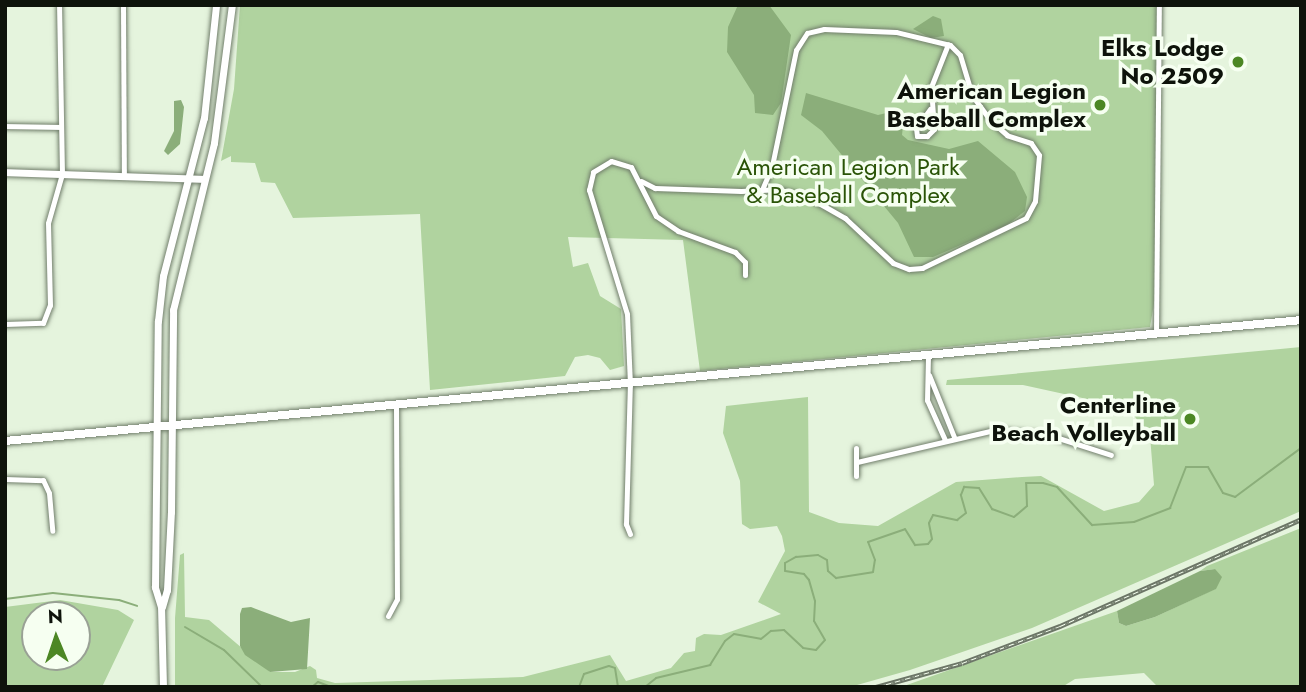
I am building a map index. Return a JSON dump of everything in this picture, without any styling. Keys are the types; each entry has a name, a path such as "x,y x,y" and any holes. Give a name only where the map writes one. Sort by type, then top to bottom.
{"main road":[{"path":"163,687 161,607 155,587 156,427 163,276 204,118 216,5"},
{"path":"161,607 167,590 171,512 169,426 173,310 222,103 232,5"},
{"path":"5,172 203,179"},
{"path":"5,441 630,385 1301,320"}],"street":[{"path":"5,324 43,323 46,314 48,223 62,174 59,5"},
{"path":"123,5 124,175"},
{"path":"1156,334 1159,5"},
{"path":"640,181 668,189 793,192 828,206 893,262 909,270 932,264 1026,218 1037,193 1036,148 994,125 972,95 960,55 948,44 897,32 824,29 807,33 796,50 772,166 762,190"},
{"path":"930,109 916,128 916,136 932,133 930,109 934,76 948,44"},
{"path":"5,126 61,127"},
{"path":"630,534 626,469 630,385 624,298 589,181 602,164 611,161 631,167 656,216 678,231 735,252 745,261 745,275"},
{"path":"928,356 927,400 945,440"},
{"path":"929,375 954,437"},
{"path":"388,616 397,599 396,405"},
{"path":"857,462 954,437 1020,430 1111,455"},
{"path":"856,447 856,476"},
{"path":"5,479 43,480 49,493 52,531"}],"green space":[{"name":"American Legion Park & Baseball Complex","path":"240,5 1159,5 1157,286 1150,327 700,371 683,240 568,237 573,267 588,263 600,296 621,309 624,366 610,370 600,358 588,355 575,357 565,376 430,390 420,214 293,218 275,183 261,182 255,163 231,162 231,156 221,161 234,89"},
{"path":"1301,347 1301,511 1032,628 910,670 850,687 175,687 175,618 180,555 184,553 185,617 209,620 270,672 295,672 310,666 316,670 317,678 335,683 523,677 610,655 626,681 671,668 684,653 695,651 696,638 704,634 721,635 781,614 758,602 785,551 782,536 777,526 750,529 742,524 740,481 723,433 726,406 808,397 809,512 839,523 878,526 956,482 1041,476 1104,511 1139,502 1154,485 1150,436 1128,408 1023,385 946,385 947,380"},
{"path":"1301,528 1301,687 1158,687 1144,673 1075,679 1062,687 901,687 1117,611 1119,623 1126,626 1155,617 1215,589 1215,569 1200,571 1207,566"},
{"path":"21,605 21,671 91,671 91,605 118,610 134,620 102,687 5,687 5,607"}],"shaded area":[{"path":"738,5 769,5 791,35 781,103 773,115 755,113 754,95 727,52 728,27"},
{"path":"933,16 941,19 944,36 931,38 913,29"},
{"path":"806,93 878,115 899,110 904,117 902,135 908,140 949,149 978,141 1015,172 1027,197 1025,211 1007,225 933,257 914,257 898,223 822,131 801,115"},
{"path":"181,100 184,107 180,144 168,155 164,151 174,131 174,101"},
{"path":"1215,569 1222,577 1216,589 1155,617 1126,626 1119,623 1117,611 1200,571"},
{"path":"251,607 291,622 310,618 307,669 270,672 245,655 240,646 240,614 242,608"}],"waterway":[{"path":"645,687 656,678 710,665 725,641 734,634 761,639 771,631 784,630 803,648 816,650 825,640 814,621 815,601 809,580 804,574 785,571 785,563 796,557 818,555 827,560 828,571 836,578 873,572 875,560 868,542 905,529 915,545 928,544 932,539 929,523 933,515 957,520 966,513 961,495 964,487 979,488 992,509 1014,517 1027,506 1026,483 1043,483 1057,487 1092,525 1134,522 1170,508 1186,467 1208,467 1223,493 1235,497 1301,448"},
{"path":"5,599 53,593 119,600 137,606"},
{"path":"185,627 224,650 262,687"},
{"path":"579,687 584,674 609,666 615,668 618,687"},
{"path":"312,687 318,682 331,687"},
{"path":"353,687 370,687"},
{"path":"397,687 426,687"},
{"path":"523,687 537,687"}],"railway":[{"path":"876,687 962,663 1060,626 1301,519"}],"place":[{"name":"Elks Lodge No 2509","path":"1238,62"},
{"name":"American Legion Baseball Complex","path":"1100,105"},
{"name":"Centerline Beach Volleyball","path":"1190,419"}]}
